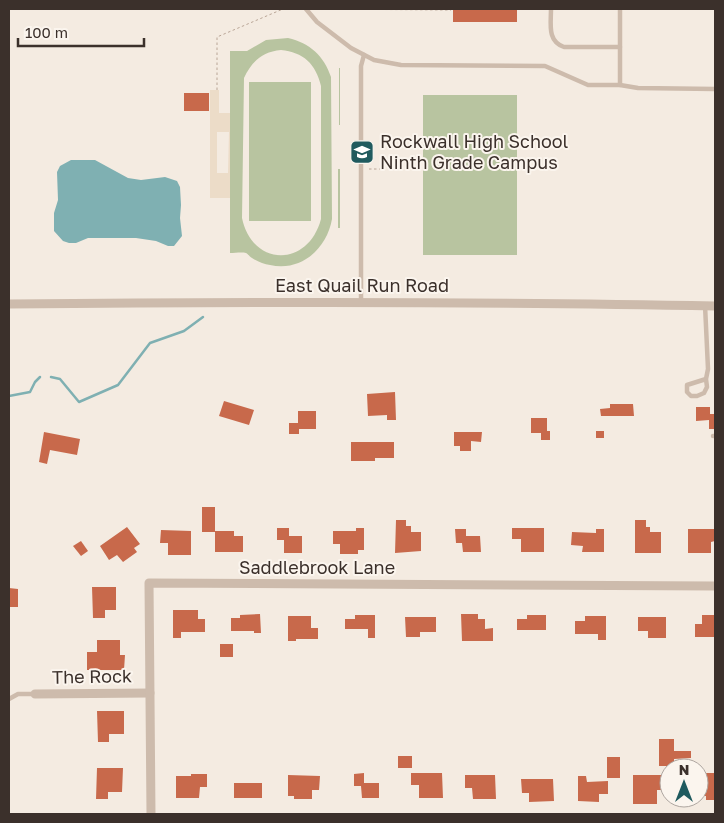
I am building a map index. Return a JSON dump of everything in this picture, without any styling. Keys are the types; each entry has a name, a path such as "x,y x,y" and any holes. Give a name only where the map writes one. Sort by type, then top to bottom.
{"street":[{"name":"East Quail Run Road","path":"9,304 361,302 715,306"},
{"name":"Saddlebrook Lane","path":"150,814 149,583 715,586"},
{"name":"The Rock","path":"35,694 150,693"}],"lane":[{"path":"307,9 317,22 352,48 374,60 401,65 545,66 588,85 715,89"},
{"path":"551,9 552,37 560,46 620,47"},
{"path":"620,9 620,85"},
{"path":"361,302 361,66 364,55"},
{"path":"705,305 707,387 704,393 697,396 691,396 687,392 687,385 706,378"},
{"path":"9,699 18,694 35,694"}],"path":[{"path":"217,90 217,37 283,9"},
{"path":"307,9 451,10"},
{"path":"361,169 383,169"}],"green space":[{"path":"288,38 303,43 320,57 331,77 332,219 325,239 311,256 292,265 282,266 261,263 246,253 230,253 230,51 247,51 266,40","holes":["274,51 289,51 302,56 312,65 321,86 321,219 314,235 305,246 293,253 280,255 268,253 257,246 248,234 242,218 244,78 258,58"]},
{"path":"340,68 340,125 339,125"},
{"path":"249,82 311,82 311,221 249,221"},
{"path":"423,95 517,95 517,255 423,255"},
{"path":"338,169 340,169 340,228 338,228"}],"shaded area":[{"path":"210,90 219,90 219,113 230,113 230,198 210,198","holes":["217,132 229,132 228,173 217,173"]}],"water":[{"path":"71,160 95,160 128,178 141,180 165,177 177,181 180,187 182,236 174,246 136,238 88,238 76,243 63,241 54,231 54,213 58,200 57,172 60,166"}],"building":[{"path":"453,9 517,9 517,22 453,22"},
{"path":"184,93 209,93 209,111 184,111"},
{"path":"395,392 396,420 387,420 387,415 368,416 367,394"},
{"path":"224,401 254,410 249,425 219,416"},
{"path":"610,404 633,404 634,416 601,416 600,409 610,408"},
{"path":"696,407 710,407 710,414 715,414 715,429 709,429 709,420 696,421"},
{"path":"298,411 316,411 316,429 299,429 299,434 289,434 289,423 298,423"},
{"path":"531,418 547,418 547,431 550,431 550,440 541,440 541,433 531,433"},
{"path":"596,431 604,431 604,438 596,438"},
{"path":"44,432 80,439 77,455 50,450 47,464 39,462"},
{"path":"454,432 482,432 481,442 471,441 471,451 460,451 460,446 454,446"},
{"path":"351,442 394,442 394,458 375,458 375,461 351,461"},
{"path":"202,507 215,507 215,532 202,532"},
{"path":"396,520 406,520 406,526 411,526 411,532 421,532 421,551 395,553"},
{"path":"635,520 646,520 646,527 650,527 650,532 661,532 661,553 635,553"},
{"path":"127,527 140,544 134,548 137,552 123,562 117,555 109,560 100,546"},
{"path":"277,528 289,528 289,536 302,536 302,553 284,553 284,540 277,540"},
{"path":"356,528 364,528 364,550 358,550 358,554 340,554 340,544 333,544 333,531 356,531"},
{"path":"512,528 544,528 544,552 521,552 521,539 512,539"},
{"path":"455,529 466,529 466,536 480,536 481,552 463,552 462,543 456,543"},
{"path":"596,529 604,529 604,552 582,552 583,546 571,545 572,532 596,533"},
{"path":"688,529 715,529 715,541 711,542 711,553 688,553"},
{"path":"161,530 191,531 191,555 168,555 168,543 160,543"},
{"path":"215,531 234,531 234,536 243,536 243,552 215,552"},
{"path":"81,541 88,551 81,556 73,546"},
{"path":"92,587 116,587 116,610 105,610 105,618 93,618"},
{"path":"9,588 18,589 18,607 9,607"},
{"path":"173,610 198,610 198,619 205,619 205,632 181,632 181,638 173,638"},
{"path":"260,614 261,633 254,633 254,631 231,631 231,618 240,618 240,615"},
{"path":"461,614 478,614 478,619 485,619 485,629 493,628 493,641 462,641"},
{"path":"355,615 375,615 375,638 368,638 368,629 345,629 345,619 355,619"},
{"path":"527,615 546,615 546,630 517,630 517,619 527,619"},
{"path":"702,615 715,615 715,637 695,637 695,624 702,624"},
{"path":"288,616 311,616 311,628 318,628 318,639 288,641"},
{"path":"585,616 606,616 606,640 598,640 598,634 575,634 575,621 585,621"},
{"path":"405,617 436,617 436,632 420,632 420,637 406,637"},
{"path":"638,617 666,617 666,638 648,638 648,631 638,631"},
{"path":"97,640 120,640 120,655 125,655 124,670 87,670 87,652 97,652"},
{"path":"220,644 233,644 233,657 220,657"},
{"path":"97,711 124,711 124,734 109,734 109,742 98,742"},
{"path":"659,739 674,739 674,751 691,751 691,758 659,758"},
{"path":"398,756 412,756 412,768 398,768"},
{"path":"607,757 620,757 620,778 607,778"},
{"path":"97,768 123,768 122,792 108,792 108,799 96,799"},
{"path":"364,773 364,783 379,783 379,798 362,798 361,786 354,786 354,774"},
{"path":"411,773 442,773 443,798 419,798 419,785 411,785"},
{"path":"709,773 715,773 715,800 709,800"},
{"path":"191,774 207,774 207,787 200,787 199,798 176,798 176,776 191,776"},
{"path":"288,775 320,776 319,790 312,790 312,799 294,799 294,796 288,796"},
{"path":"465,775 495,775 496,799 473,799 472,788 465,788"},
{"path":"633,775 659,775 657,804 633,804"},
{"path":"578,776 586,776 587,782 608,781 608,794 599,794 599,802 578,801"},
{"path":"521,779 553,779 554,801 529,802 529,793 522,793"},
{"path":"234,783 262,783 262,798 234,798"}],"waterway":[{"path":"51,377 60,379 79,402 118,385 150,343 184,331 203,317"},
{"path":"9,396 30,392 40,377"}],"place":[{"name":"Rockwall High School Ninth Grade Campus","path":"362,152"}]}
